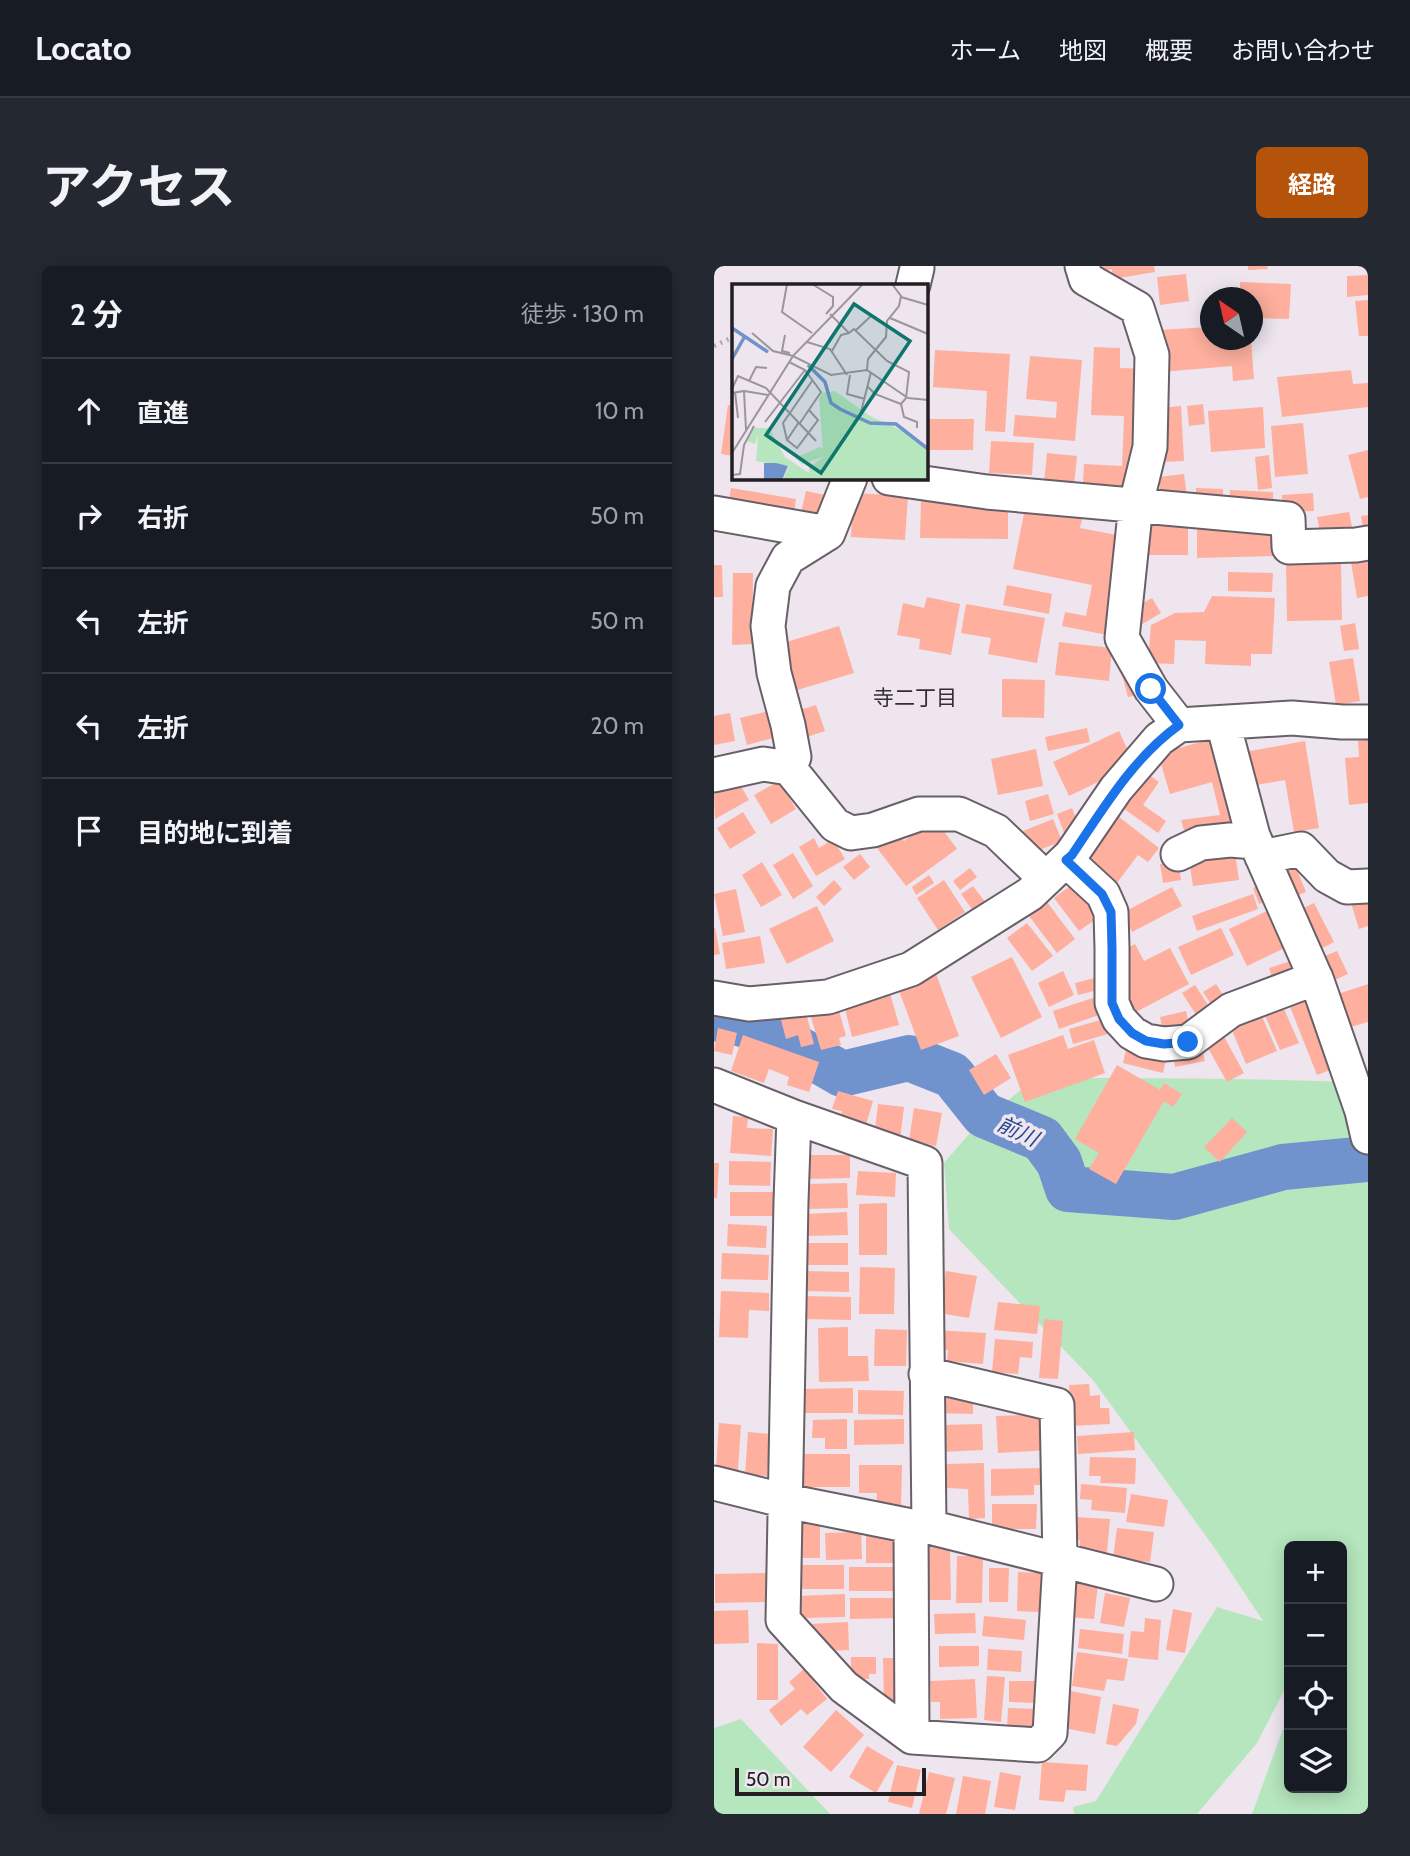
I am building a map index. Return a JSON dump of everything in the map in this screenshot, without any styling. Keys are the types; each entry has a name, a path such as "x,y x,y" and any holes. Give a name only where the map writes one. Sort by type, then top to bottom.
{"street":[{"path":"1082,266 1086,279 1137,308 1152,355 1150,447 1136,504 1122,639 1151,689 1179,725"},
{"path":"789,768 794,757 789,724 774,673 768,626 773,586 788,558 828,533 849,480"},
{"path":"903,480 987,492 1288,519 1289,547 1368,543"},
{"path":"714,513 828,533"},
{"path":"714,998 749,1004 828,997 911,969 1030,894 1072,855 1116,789 1159,740 1179,725 1292,718 1368,722"},
{"path":"1223,723 1259,850 1316,978 1362,1111 1368,1137"},
{"path":"714,775 763,764 789,768 835,825 851,832 873,830 919,814 959,814 996,831 1102,894 1111,912 1112,1003 1125,1026 1146,1041 1164,1044 1188,1042 1231,1010 1316,978"},
{"path":"1178,855 1201,843 1230,840 1259,850 1301,849 1327,876 1347,887 1368,886"},
{"path":"714,1085 794,1117 925,1163 926,1374 912,1737"},
{"path":"794,1117 783,1620 844,1687 912,1737 1038,1745 1050,1733 1060,1561 1057,1405 926,1374"},
{"path":"714,1483 786,1501 920,1527 1156,1584"}],"path":[{"path":"714,345 732,337"}],"green space":[{"path":"1036,1078 1243,1079 1368,1083 1368,1814 1252,1814 1284,1727 1284,1793 1347,1793 1347,1541 1284,1541 1284,1691 1257,1743 1197,1814 1074,1814 1073,1807 1096,1801 1217,1607 1263,1621 1216,1550 1093,1380 949,1229 944,1163 977,1125"},
{"path":"741,1719 830,1814 714,1814 714,1728"}],"building":[{"path":"1100,266 1154,266 1155,272 1113,279 1112,269 1101,271"},
{"path":"1248,266 1267,266 1268,269 1248,270"},
{"path":"1186,274 1189,301 1160,305 1157,277"},
{"path":"1368,275 1368,295 1347,297 1347,276"},
{"path":"1240,282 1291,284 1289,319 1263,318 1263,287 1240,287"},
{"path":"1368,300 1368,336 1359,336 1355,301"},
{"path":"1200,328 1200,350 1252,350 1254,379 1233,381 1232,366 1161,372 1158,330"},
{"path":"1094,347 1120,348 1120,368 1148,369 1131,500 1082,499 1084,464 1122,466 1124,416 1091,415"},
{"path":"935,350 1010,354 1005,432 985,431 987,391 933,387"},
{"path":"1030,356 1082,360 1075,441 1013,436 1015,415 1056,418 1057,402 1026,399"},
{"path":"1351,370 1353,384 1368,383 1368,407 1282,417 1277,377"},
{"path":"1203,404 1205,424 1189,426 1187,406"},
{"path":"728,405 732,406 732,456 721,454"},
{"path":"1181,406 1184,461 1159,462 1157,408"},
{"path":"1263,407 1265,448 1211,452 1208,411"},
{"path":"928,419 974,419 973,450 928,450"},
{"path":"1303,423 1308,474 1275,477 1271,426"},
{"path":"991,441 1034,443 1032,475 989,473"},
{"path":"1368,450 1368,497 1360,499 1348,455"},
{"path":"1047,453 1077,456 1073,495 1043,493"},
{"path":"1269,455 1272,488 1258,490 1255,457"},
{"path":"1184,474 1187,497 1161,499 1159,477"},
{"path":"731,488 796,499 793,521 727,511"},
{"path":"1196,488 1223,489 1223,504 1196,504"},
{"path":"1230,490 1273,492 1273,509 1229,507"},
{"path":"806,491 834,497 827,527 799,521"},
{"path":"853,493 908,496 905,540 851,537"},
{"path":"1313,493 1314,511 1283,512 1282,495"},
{"path":"1027,498 1084,510 1080,528 1127,537 1107,635 1062,626 1065,612 1086,616 1092,585 1013,569"},
{"path":"921,501 1008,502 1008,539 920,538"},
{"path":"1349,512 1353,532 1321,537 1317,517"},
{"path":"1368,515 1368,533 1364,534 1361,516"},
{"path":"1143,520 1188,520 1188,555 1142,555"},
{"path":"1274,524 1275,556 1197,558 1197,526"},
{"path":"1368,559 1368,596 1357,598 1351,562"},
{"path":"1341,561 1342,620 1287,621 1286,562"},
{"path":"714,565 722,565 723,597 714,597"},
{"path":"1228,572 1273,573 1272,592 1228,591"},
{"path":"733,573 753,573 752,644 732,645"},
{"path":"1007,585 1052,594 1049,614 1003,605"},
{"path":"1212,596 1275,598 1272,654 1251,654 1251,666 1205,664 1206,641 1175,640 1174,664 1148,663 1151,625 1175,613 1204,612"},
{"path":"927,597 960,604 951,655 919,649 920,639 897,635 903,603 924,608"},
{"path":"1152,598 1161,613 1139,626 1130,611"},
{"path":"966,604 1045,618 1037,663 988,654 991,638 961,633"},
{"path":"1355,623 1359,649 1344,651 1340,626"},
{"path":"839,626 854,673 794,691 780,644"},
{"path":"1059,642 1112,648 1109,681 1055,675"},
{"path":"1353,658 1360,701 1336,705 1329,662"},
{"path":"1136,667 1142,694 1128,697 1121,671"},
{"path":"1002,679 1045,680 1044,718 1002,717"},
{"path":"816,705 825,731 801,739 793,712"},
{"path":"773,710 780,736 747,745 740,718"},
{"path":"730,713 735,741 714,745 714,716"},
{"path":"1087,728 1090,742 1048,751 1045,737"},
{"path":"1119,731 1129,753 1116,760 1121,771 1069,796 1053,762"},
{"path":"1218,737 1242,831 1186,837 1181,820 1220,815 1212,782 1170,794 1158,754"},
{"path":"1368,740 1368,803 1349,805 1345,758 1359,757 1358,741"},
{"path":"1305,741 1319,828 1294,832 1285,780 1250,786 1245,752"},
{"path":"1036,749 1043,786 998,795 991,759"},
{"path":"1141,769 1159,782 1143,805 1166,821 1158,833 1116,803"},
{"path":"738,781 749,800 715,819 714,794"},
{"path":"779,781 796,809 771,824 754,795"},
{"path":"1048,794 1054,814 1030,821 1025,801"},
{"path":"1072,808 1080,829 1065,835 1057,814"},
{"path":"743,812 756,833 730,849 717,828"},
{"path":"1114,813 1159,848 1148,862 1138,855 1113,888 1077,861"},
{"path":"935,819 957,849 906,886 877,848 898,833 904,841"},
{"path":"1053,819 1062,841 1032,853 1023,831"},
{"path":"814,838 819,848 833,839 845,859 816,876 799,847"},
{"path":"793,853 813,886 793,899 773,865"},
{"path":"1235,853 1239,880 1193,886 1189,860"},
{"path":"860,854 870,867 854,880 843,867"},
{"path":"1292,858 1306,892 1285,901 1271,866"},
{"path":"762,862 782,895 761,907 742,875"},
{"path":"1178,862 1181,880 1163,883 1160,864"},
{"path":"970,868 977,877 960,890 953,881"},
{"path":"929,875 934,883 916,895 912,887"},
{"path":"834,880 842,889 824,906 816,897"},
{"path":"944,880 965,912 938,930 917,898"},
{"path":"1074,883 1099,917 1079,931 1054,898"},
{"path":"1263,884 1268,900 1259,904 1253,888"},
{"path":"973,886 986,903 974,912 961,894"},
{"path":"1172,887 1182,906 1132,932 1122,913"},
{"path":"736,889 745,932 723,936 714,894"},
{"path":"1253,894 1258,909 1197,931 1192,916"},
{"path":"1368,897 1368,926 1359,929 1351,903"},
{"path":"1047,902 1075,939 1057,953 1029,916"},
{"path":"1314,903 1334,942 1313,953 1293,913"},
{"path":"817,906 834,941 787,964 769,929"},
{"path":"1271,909 1289,946 1247,966 1229,929"},
{"path":"1027,923 1053,956 1032,971 1007,938"},
{"path":"714,928 720,954 714,955"},
{"path":"1221,928 1234,955 1191,975 1178,947"},
{"path":"760,936 765,963 726,969 722,943"},
{"path":"1135,944 1144,961 1170,948 1189,984 1136,1012 1119,981 1129,976 1117,953"},
{"path":"1337,951 1348,974 1326,984 1315,960"},
{"path":"1012,957 1042,1017 1001,1038 971,977"},
{"path":"1297,959 1302,974 1274,983 1269,968"},
{"path":"1063,971 1074,995 1049,1007 1038,983"},
{"path":"936,974 959,1036 921,1050 898,988"},
{"path":"1095,978 1098,990 1078,995 1075,983"},
{"path":"1216,984 1227,1001 1215,1010 1203,992"},
{"path":"1368,984 1368,1022 1340,1030 1329,997"},
{"path":"1195,985 1212,1011 1199,1019 1182,993"},
{"path":"1308,990 1338,1067 1317,1075 1287,999"},
{"path":"890,993 899,1025 852,1037 844,1005"},
{"path":"1099,996 1104,1013 1059,1029 1053,1011"},
{"path":"1281,1002 1299,1043 1280,1050 1263,1011"},
{"path":"838,1007 846,1036 839,1038 841,1045 821,1050 810,1014"},
{"path":"1186,1011 1191,1034 1165,1040 1160,1017"},
{"path":"806,1013 814,1044 801,1047 798,1035 786,1039 781,1020"},
{"path":"1261,1014 1277,1051 1246,1064 1231,1028"},
{"path":"1104,1019 1108,1034 1073,1044 1069,1029"},
{"path":"718,1028 737,1033 732,1055 714,1051"},
{"path":"1221,1031 1244,1073 1227,1082 1204,1041"},
{"path":"743,1035 819,1062 809,1092 787,1085 789,1077 769,1069 764,1083 731,1071"},
{"path":"1063,1035 1068,1049 1094,1040 1105,1073 1025,1102 1008,1055"},
{"path":"1128,1041 1168,1050 1163,1073 1123,1063"},
{"path":"1201,1044 1205,1061 1175,1067 1172,1050"},
{"path":"996,1054 1011,1078 984,1095 969,1070"},
{"path":"1117,1065 1160,1090 1164,1083 1182,1094 1173,1107 1164,1101 1116,1184 1089,1169 1099,1153 1075,1139"},
{"path":"838,1091 873,1101 864,1131 838,1124 842,1111 832,1109"},
{"path":"878,1104 904,1107 900,1140 874,1137"},
{"path":"914,1108 942,1113 936,1146 909,1140"},
{"path":"733,1116 748,1117 747,1128 773,1129 771,1156 730,1153"},
{"path":"1232,1118 1247,1132 1220,1162 1204,1147"},
{"path":"807,1155 850,1155 850,1178 807,1179"},
{"path":"729,1161 771,1162 770,1186 729,1185"},
{"path":"714,1163 719,1163 717,1198 714,1198"},
{"path":"858,1171 896,1173 895,1197 856,1195"},
{"path":"847,1183 848,1208 806,1209 806,1184"},
{"path":"730,1192 774,1192 774,1216 730,1216"},
{"path":"887,1203 887,1255 859,1255 859,1204"},
{"path":"847,1212 848,1235 806,1236 806,1214"},
{"path":"728,1224 767,1226 766,1248 727,1246"},
{"path":"807,1243 848,1243 848,1265 807,1265"},
{"path":"722,1253 769,1255 768,1280 721,1279"},
{"path":"860,1267 895,1268 894,1314 859,1314"},
{"path":"804,1271 849,1272 849,1292 804,1291"},
{"path":"946,1271 977,1276 969,1318 939,1313"},
{"path":"721,1291 769,1293 769,1311 749,1310 748,1338 719,1337"},
{"path":"804,1296 851,1297 851,1320 804,1319"},
{"path":"998,1302 1040,1306 1037,1334 994,1330"},
{"path":"1044,1319 1063,1321 1058,1379 1039,1378"},
{"path":"848,1327 848,1356 868,1356 869,1381 819,1382 818,1328"},
{"path":"875,1329 907,1330 906,1366 874,1366"},
{"path":"935,1330 986,1333 983,1364 947,1361 948,1350 933,1350"},
{"path":"995,1339 1033,1342 1032,1358 1020,1357 1018,1374 992,1372"},
{"path":"1089,1384 1090,1396 1100,1395 1100,1408 1109,1408 1110,1424 1071,1426 1069,1385"},
{"path":"853,1388 853,1413 803,1413 803,1389"},
{"path":"858,1390 904,1391 903,1415 858,1414"},
{"path":"935,1390 973,1390 973,1414 935,1413"},
{"path":"1048,1414 1049,1450 998,1453 996,1416"},
{"path":"847,1419 847,1449 825,1449 825,1438 812,1438 813,1420"},
{"path":"904,1419 904,1444 854,1445 854,1420"},
{"path":"719,1423 741,1425 738,1470 716,1469"},
{"path":"982,1424 983,1450 942,1452 941,1425"},
{"path":"748,1432 770,1434 767,1476 745,1475"},
{"path":"1134,1432 1135,1450 1078,1454 1077,1436"},
{"path":"804,1454 850,1454 850,1487 803,1487"},
{"path":"1090,1457 1136,1458 1135,1484 1100,1483 1101,1476 1089,1476"},
{"path":"984,1463 985,1518 969,1519 968,1489 946,1488 946,1464"},
{"path":"859,1465 902,1465 901,1506 876,1506 877,1493 859,1493"},
{"path":"1043,1468 1043,1485 1034,1485 1034,1495 991,1496 991,1469"},
{"path":"1081,1484 1127,1488 1125,1513 1091,1510 1092,1500 1080,1499"},
{"path":"1131,1494 1168,1500 1164,1527 1126,1522"},
{"path":"992,1504 1037,1504 1036,1529 992,1529"},
{"path":"1075,1517 1110,1519 1107,1553 1079,1552 1080,1540 1072,1539"},
{"path":"820,1522 820,1558 796,1558 796,1523"},
{"path":"1117,1528 1154,1532 1150,1562 1113,1558"},
{"path":"861,1532 862,1559 826,1560 825,1533"},
{"path":"866,1535 902,1535 902,1563 866,1563"},
{"path":"928,1546 950,1546 951,1600 929,1600"},
{"path":"957,1556 983,1556 982,1603 956,1603"},
{"path":"800,1565 844,1565 844,1589 800,1589"},
{"path":"849,1567 903,1567 902,1591 849,1591"},
{"path":"989,1568 1009,1568 1008,1602 989,1602"},
{"path":"1018,1572 1041,1573 1040,1612 1017,1611"},
{"path":"767,1573 767,1602 715,1603 715,1574"},
{"path":"1070,1581 1098,1584 1094,1619 1067,1617"},
{"path":"1105,1593 1130,1598 1124,1627 1100,1623"},
{"path":"845,1594 845,1617 800,1618 799,1596"},
{"path":"850,1598 900,1598 900,1618 850,1619"},
{"path":"1173,1609 1192,1613 1185,1653 1166,1650"},
{"path":"748,1610 749,1643 714,1644 714,1611"},
{"path":"975,1613 976,1633 935,1634 934,1614"},
{"path":"984,1616 1026,1620 1024,1640 982,1636"},
{"path":"1145,1618 1161,1620 1158,1660 1128,1657 1131,1631 1144,1632"},
{"path":"848,1622 849,1650 827,1651 811,1639 810,1624"},
{"path":"1080,1629 1124,1634 1122,1654 1078,1648"},
{"path":"757,1643 778,1644 778,1700 757,1700"},
{"path":"939,1646 979,1646 979,1666 939,1667"},
{"path":"988,1649 1022,1651 1021,1672 987,1670"},
{"path":"1077,1652 1128,1659 1124,1681 1107,1679 1104,1691 1072,1686"},
{"path":"851,1657 876,1657 876,1674 869,1674 869,1679 851,1679"},
{"path":"883,1658 902,1658 902,1704 884,1704"},
{"path":"804,1669 827,1699 807,1715 801,1709 781,1726 769,1710 795,1689 789,1682"},
{"path":"987,1676 1005,1677 1001,1722 984,1720"},
{"path":"975,1679 977,1718 940,1719 940,1702 931,1702 930,1681"},
{"path":"1009,1681 1042,1681 1042,1703 1009,1702"},
{"path":"1071,1691 1101,1697 1095,1734 1064,1728"},
{"path":"1113,1704 1139,1709 1136,1724 1117,1746 1106,1744"},
{"path":"1008,1708 1040,1709 1039,1729 1007,1728"},
{"path":"836,1710 864,1735 831,1772 803,1747"},
{"path":"867,1746 894,1762 876,1793 849,1777"},
{"path":"1042,1762 1088,1765 1086,1791 1066,1790 1064,1802 1039,1800"},
{"path":"897,1765 921,1770 912,1808 888,1802"},
{"path":"929,1772 955,1778 946,1814 919,1814"},
{"path":"1000,1772 1021,1776 1015,1810 994,1807"},
{"path":"963,1776 991,1781 985,1814 956,1814"}],"waterway":[{"name":"前川","path":"714,1018 765,1032 842,1074 909,1058 952,1075 984,1115 1042,1139 1059,1162 1068,1189 1174,1197 1283,1167 1368,1159"}],"district":[{"name":"寺二丁目","path":"915,697"}],"route":[{"path":"1151,689 1179,725 1159,740 1116,789 1066,860 1102,894 1111,912 1112,1003 1119,1019 1132,1033 1146,1041 1164,1044 1188,1042"}]}
